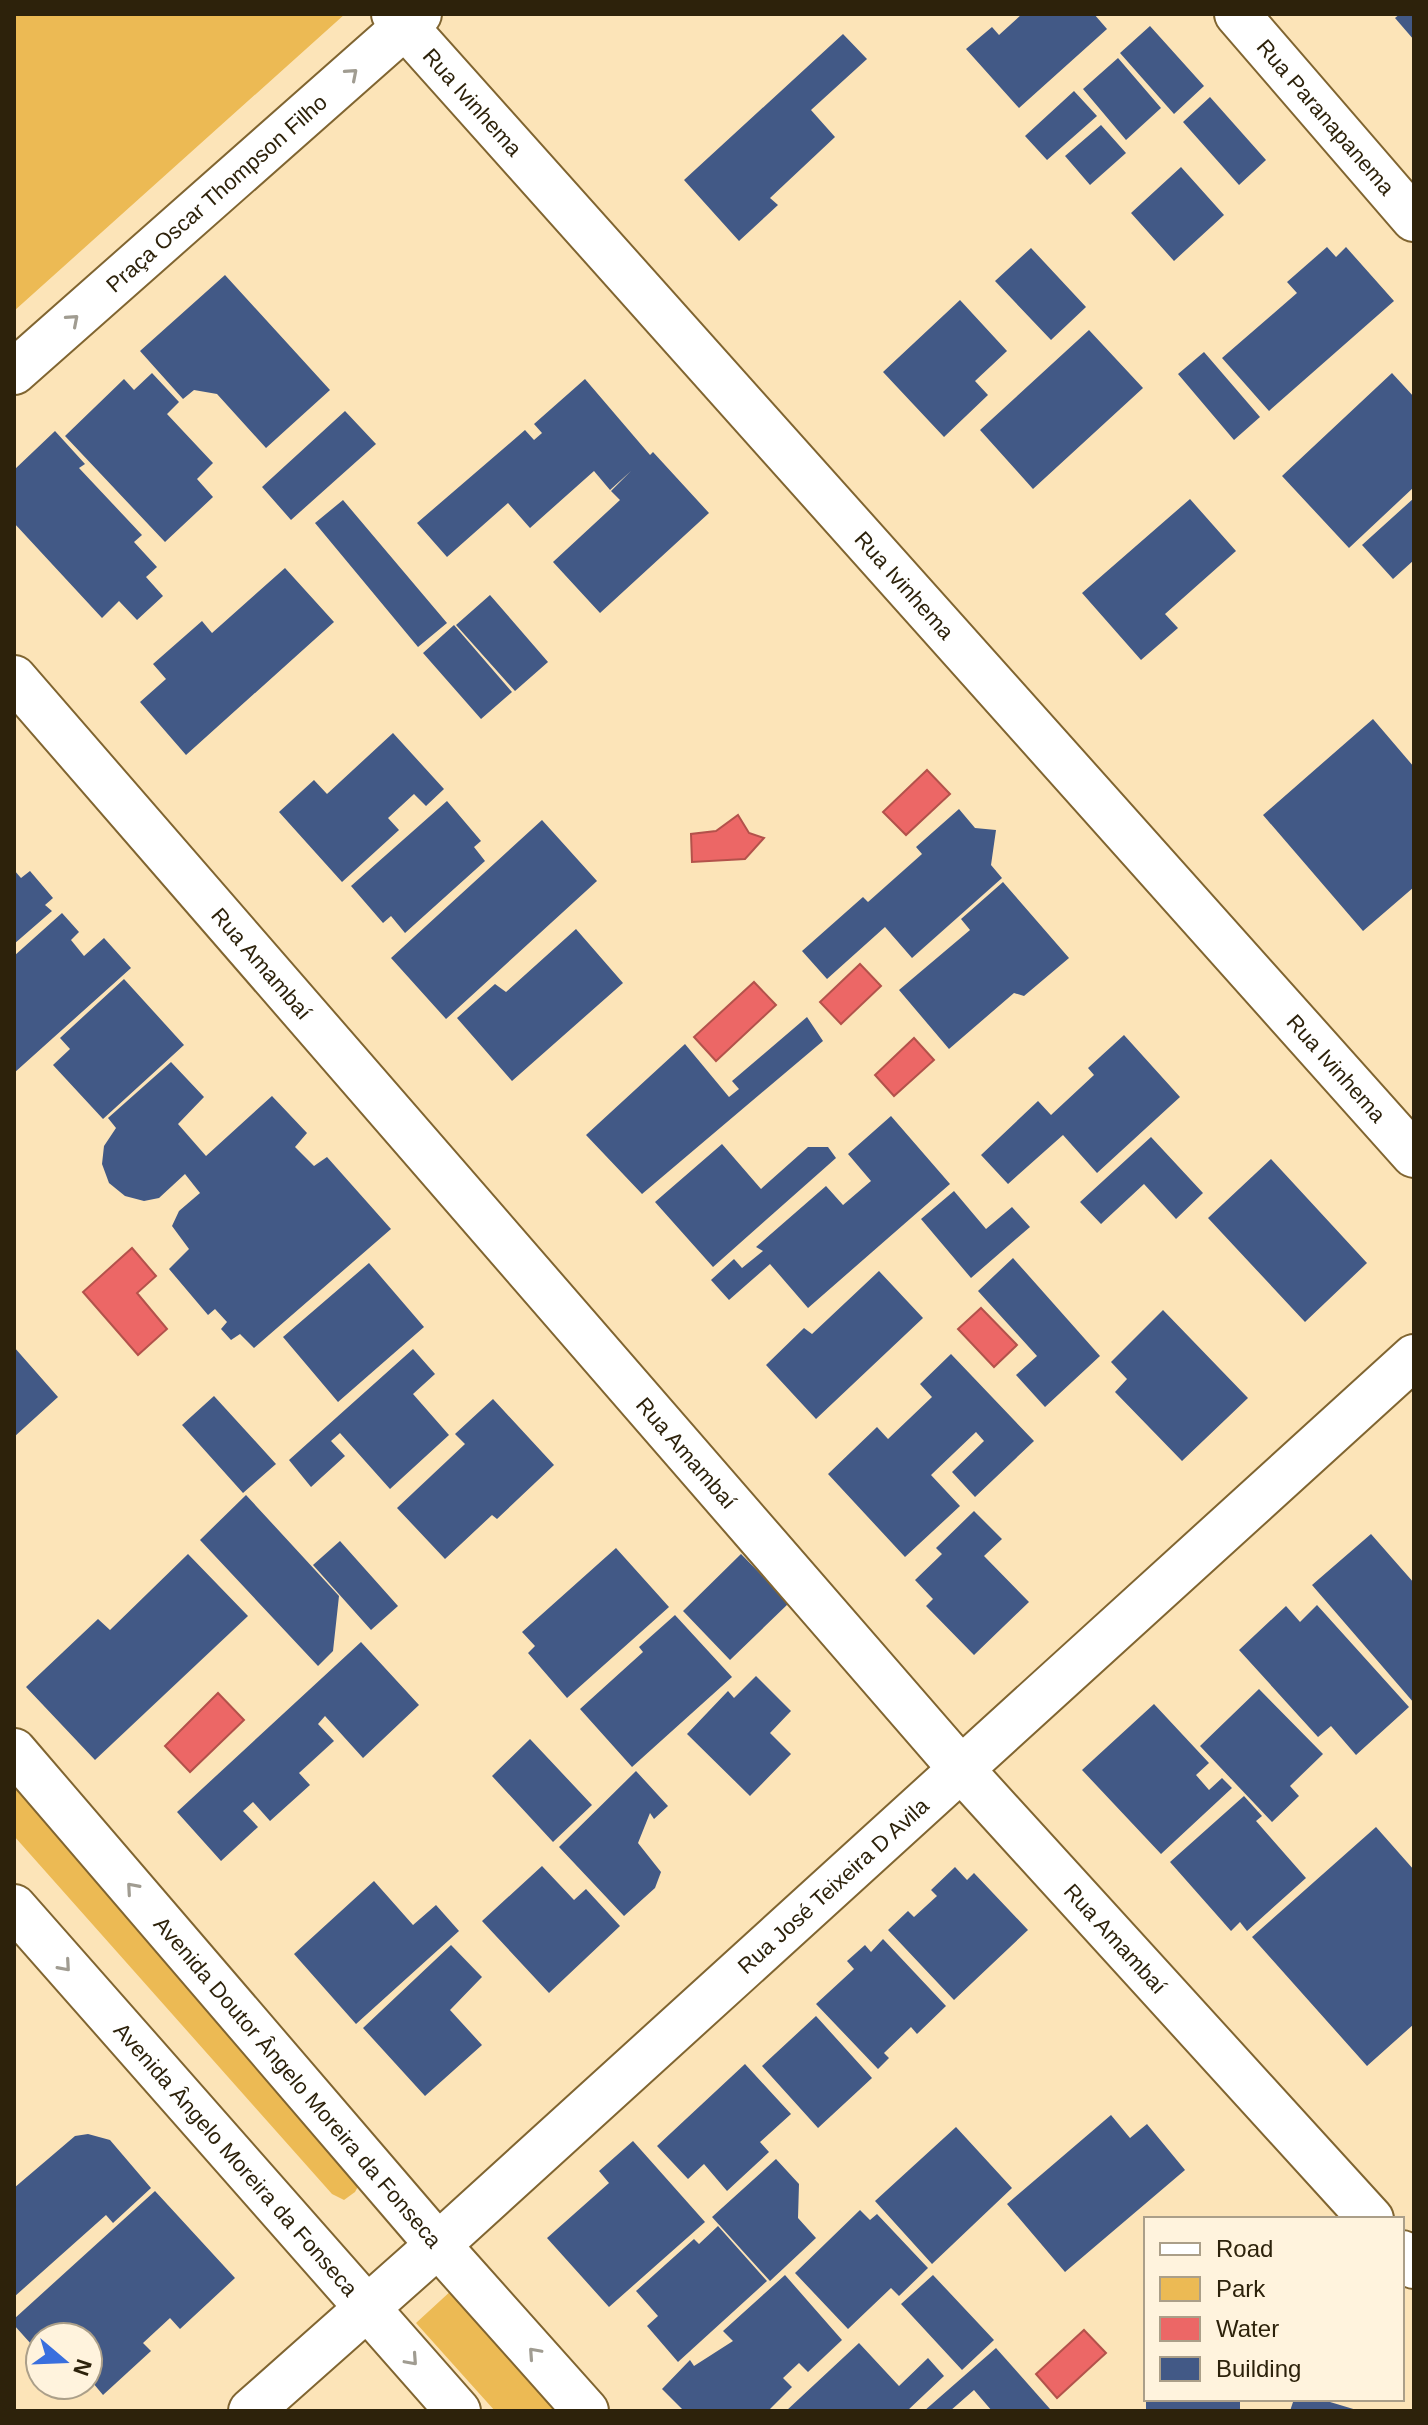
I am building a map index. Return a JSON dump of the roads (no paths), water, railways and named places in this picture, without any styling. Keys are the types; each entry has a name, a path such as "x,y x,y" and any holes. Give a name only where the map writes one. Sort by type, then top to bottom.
{"street":[{"name":"Rua Paranapanema","path":"1237,14 1414,219"},
{"name":"Praça Oscar Thompson Filho","path":"14,372 406,18"},
{"name":"Rua Ivinhema","path":"406,18 1414,1155"},
{"name":"Rua Amambaí","path":"14,678 961,1769 1369,2217"},
{"name":"Rua José Teixeira D Avila","path":"251,2411 367,2310 1414,1357"},
{"name":"Avenida Doutor Ângelo Moreira da Fonseca","path":"14,1751 438,2245 586,2411"},
{"name":"Avenida Ângelo Moreira da Fonseca","path":"14,1907 458,2411"}],"water":[{"path":"927,770 950,794 906,835 883,812"},
{"path":"738,815 749,833 764,838 745,859 692,862 691,834 716,831"},
{"path":"860,964 881,986 841,1024 820,1002"},
{"path":"754,982 776,1005 716,1061 694,1037"},
{"path":"914,1038 934,1060 894,1096 875,1075"},
{"path":"132,1248 156,1276 137,1293 167,1329 138,1355 83,1292"},
{"path":"981,1308 1017,1345 994,1367 958,1329"},
{"path":"218,1693 244,1720 190,1772 165,1746"},
{"path":"1084,2330 1106,2353 1057,2398 1036,2374"}]}
